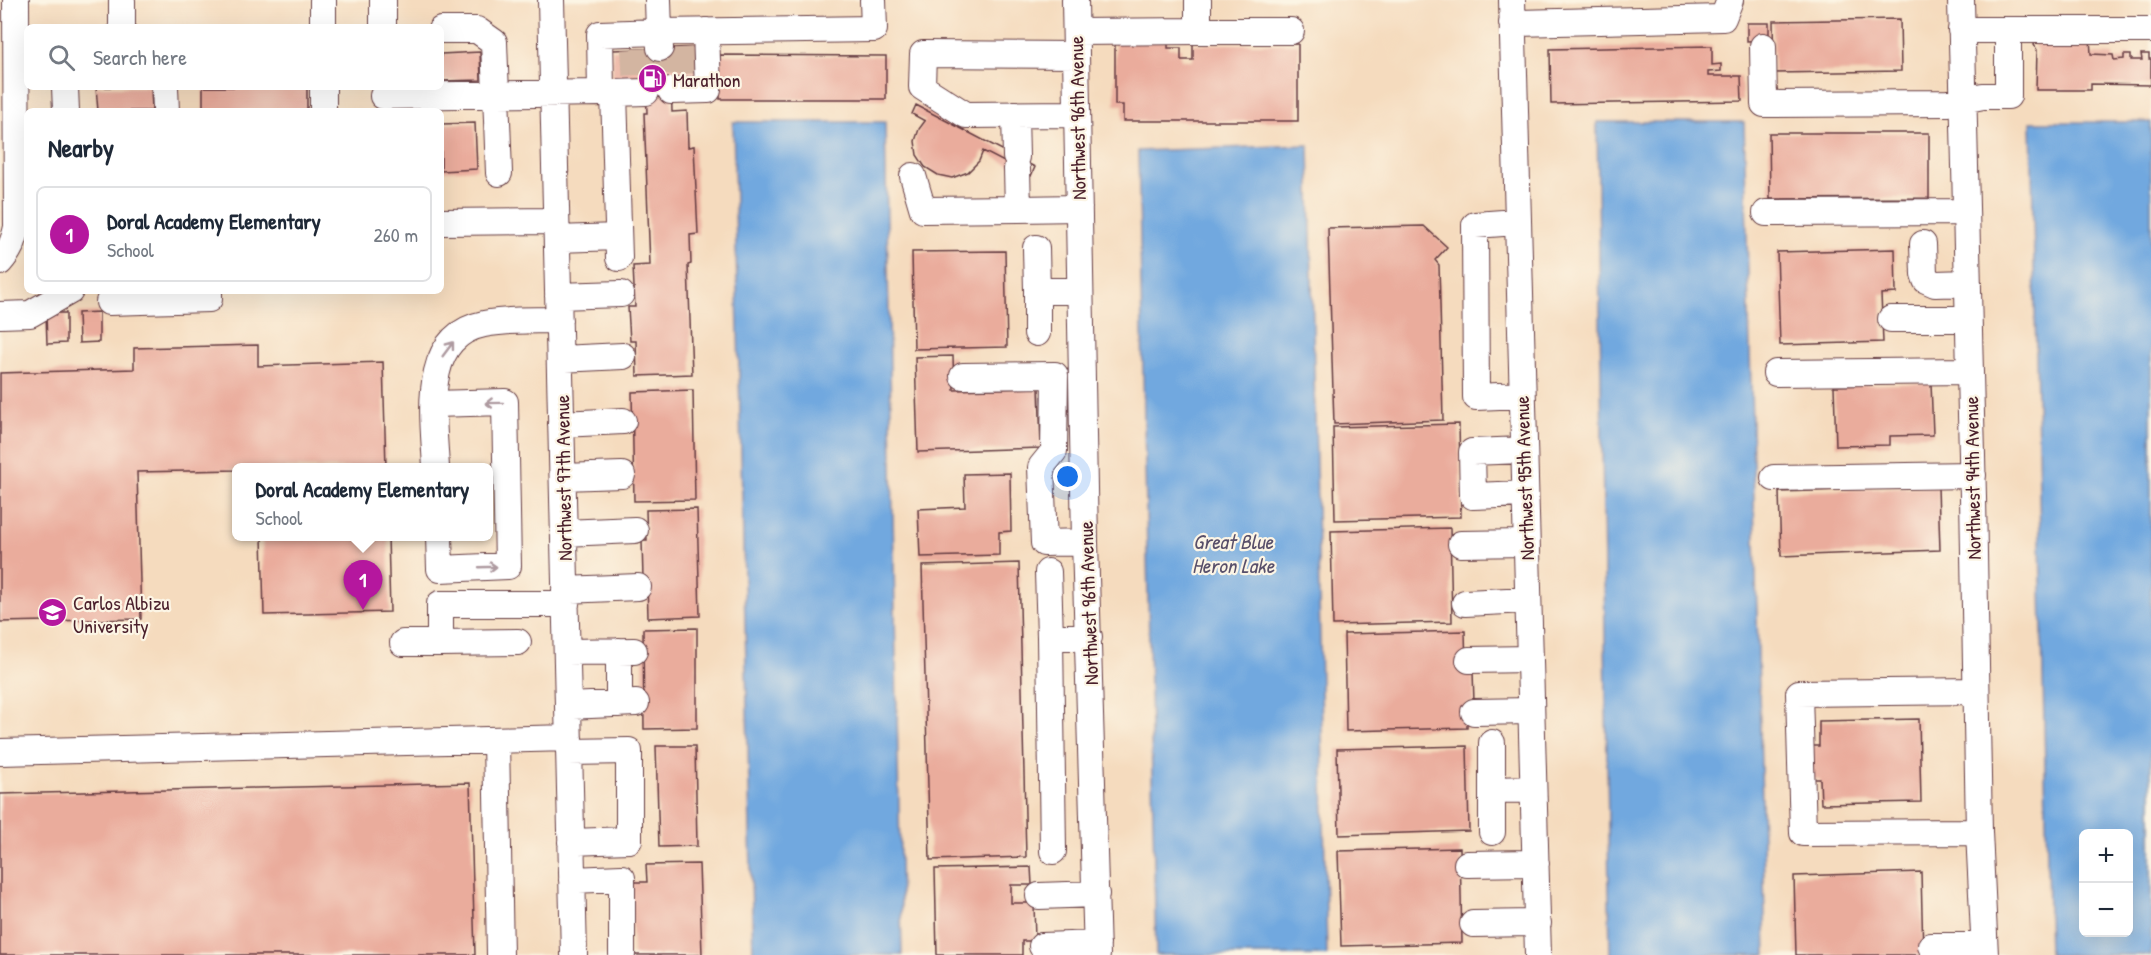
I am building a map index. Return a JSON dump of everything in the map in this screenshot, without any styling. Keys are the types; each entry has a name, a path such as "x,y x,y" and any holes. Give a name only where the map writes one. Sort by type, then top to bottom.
{"street":[{"path":"0,262 14,241 17,227 8,44 16,0"},
{"path":"122,0 122,24"},
{"path":"323,0 323,24"},
{"path":"383,0 383,24"},
{"name":"Northwest 97th Avenue","path":"551,0 574,955"},
{"path":"658,0 670,40"},
{"path":"444,222 557,230 618,248 646,89 600,34 634,41 670,40 706,31 874,29 873,0"},
{"name":"Northwest 96th Avenue","path":"1075,0 1085,542 1097,950"},
{"path":"1198,0 1198,31"},
{"path":"1512,11 1622,10 1723,18 1730,0"},
{"name":"Northwest 94th Avenue","path":"1961,0 1973,475 1978,832 1984,951"},
{"name":"Northwest 95th Avenue","path":"1512,11 1538,955"},
{"path":"444,30 477,30 494,42 498,94 499,173"},
{"path":"1961,30 2151,30"},
{"path":"1763,46 1764,104 1948,103 1983,96 2008,96 2008,30"},
{"path":"383,98 646,89 708,90 706,31"},
{"path":"1077,114 966,115 922,87 923,54 1076,44 1198,31 1291,31"},
{"path":"66,90 66,108"},
{"path":"165,90 166,108"},
{"path":"323,90 323,108"},
{"path":"1015,114 1018,209"},
{"path":"913,176 923,210 1079,208"},
{"path":"1766,213 1966,212"},
{"path":"1517,222 1475,225 1476,397 1522,395"},
{"path":"1923,244 1926,280 1935,284 1968,283"},
{"path":"1036,248 1037,333"},
{"path":"1037,291 1080,291"},
{"path":"0,315 30,314 65,294"},
{"path":"109,302 209,299 209,294"},
{"path":"436,463 433,387 437,366 447,347 463,333 483,324 621,294"},
{"path":"1891,319 1968,319"},
{"path":"560,359 623,356"},
{"path":"1776,373 1970,371"},
{"path":"963,376 1055,375 1054,451 1041,468 1044,543 1085,542"},
{"path":"434,404 505,402 508,566 440,568"},
{"path":"561,424 623,421"},
{"path":"1523,450 1472,452 1473,496 1525,494"},
{"path":"563,477 622,475"},
{"path":"1774,478 1973,475"},
{"path":"564,532 635,530"},
{"path":"439,541 440,643"},
{"path":"1461,544 1526,543"},
{"path":"1048,572 1053,851"},
{"path":"440,604 566,597 638,587"},
{"path":"1465,603 1528,600"},
{"path":"1050,637 1089,637"},
{"path":"403,643 518,642"},
{"path":"567,652 627,651 627,704 568,706"},
{"path":"1469,660 1530,659"},
{"path":"1976,691 1799,693 1803,833 1978,832"},
{"path":"1474,712 1531,711"},
{"path":"496,740 500,955"},
{"path":"0,752 496,740 629,751 629,840 571,842"},
{"path":"1491,742 1492,832"},
{"path":"1052,786 1094,792"},
{"path":"1492,790 1533,789"},
{"path":"1467,864 1536,863"},
{"path":"572,880 622,878 622,955"},
{"path":"1039,896 1096,894"},
{"path":"1473,924 1538,923"},
{"path":"1042,946 1097,950"},
{"path":"1931,946 1984,951"}],"water":[{"path":"733,122 885,122 902,955 753,955"},
{"path":"1597,122 1744,122 1766,955 1610,955"},
{"path":"2031,122 2151,122 2151,955 2049,955"},
{"name":"Great Blue Heron Lake","path":"1309,145 1327,955 1156,955 1138,151"}],"building":[{"path":"1900,19 1901,71 1774,73 1773,21"},
{"path":"1747,23 1769,23 1769,40 1747,41"},
{"path":"2090,38 2091,54 2113,55 2114,60 2124,59 2124,55 2131,55 2131,60 2142,60 2141,54 2149,54 2151,85 2091,84 2091,90 2036,90 2037,50 2034,45 2036,40"},
{"path":"1115,41 1168,41 1168,48 1181,48 1181,60 1193,60 1193,44 1298,44 1298,121 1123,121 1123,105 1115,105"},
{"path":"1712,46 1712,65 1721,64 1721,71 1708,72 1708,76 1741,76 1742,101 1551,104 1550,49"},
{"path":"700,47 702,79 671,80 672,112 687,111 688,147 694,146 698,234 690,235 691,264 688,265 692,374 637,376 636,341 630,341 628,307 635,307 633,266 650,265 644,113 647,113 646,84 613,85 612,50"},
{"path":"480,52 481,80 444,81 444,54"},
{"path":"720,55 886,56 886,99 720,99"},
{"path":"96,90 151,90 152,108 98,108"},
{"path":"203,90 307,90 307,108 203,108"},
{"path":"916,105 1035,167 1031,176 983,151 979,161 968,172 952,178 938,175 925,167 917,155 915,141 925,121 912,114"},
{"path":"475,123 477,169 444,171 444,124"},
{"path":"1769,133 1929,133 1929,198 1770,199"},
{"path":"1424,226 1447,247 1435,260 1439,265 1443,420 1334,424 1328,228"},
{"path":"1895,249 1896,293 1881,294 1883,342 1780,345 1777,252"},
{"path":"1005,251 1007,347 914,349 912,252"},
{"path":"99,312 99,342 79,343 78,313"},
{"path":"46,313 66,313 66,343 47,344"},
{"path":"258,345 258,366 383,362 386,463 232,463 232,470 137,472 141,619 0,622 0,373 134,369 134,348"},
{"path":"953,356 954,390 1039,388 1041,448 918,452 915,357"},
{"path":"1931,383 1933,435 1890,436 1890,445 1836,446 1834,386"},
{"path":"693,390 695,500 634,501 632,392"},
{"path":"1459,424 1461,517 1335,520 1333,427"},
{"path":"1010,473 1011,531 999,532 999,555 920,557 918,509 965,507 964,474"},
{"path":"1938,487 1940,550 1781,556 1779,492"},
{"path":"697,509 700,616 648,618 647,578 643,578 642,540 647,540 646,510"},
{"path":"1450,528 1452,622 1333,625 1331,531"},
{"path":"262,541 388,541 390,612 264,615"},
{"path":"1019,563 1026,857 930,860 922,566"},
{"path":"697,628 697,728 644,729 643,629"},
{"path":"1465,631 1466,671 1473,671 1474,703 1467,703 1467,728 1346,731 1344,634"},
{"path":"1919,719 1921,802 1821,804 1820,779 1809,779 1809,746 1819,746 1819,721"},
{"path":"656,746 695,746 697,846 659,847"},
{"path":"1467,746 1469,831 1339,835 1337,749"},
{"path":"470,783 475,955 0,955 0,794"},
{"path":"1460,848 1462,943 1341,946 1338,851"},
{"path":"699,864 702,955 633,955 631,882 647,882 646,865"},
{"path":"1031,867 1032,885 1011,885 1011,903 1034,903 1035,941 1022,941 1022,955 937,955 935,869"},
{"path":"1921,872 1923,955 1796,955 1794,876"}],"tunnel":[{"path":"660,48 661,91"},
{"path":"680,48 682,80"},
{"path":"634,49 636,84"}],"place":[{"name":"Marathon","path":"652,79"},
{"name":"Doral Academy Elementary","path":"363,610"},
{"name":"Carlos Albizu University","path":"52,613"}]}
